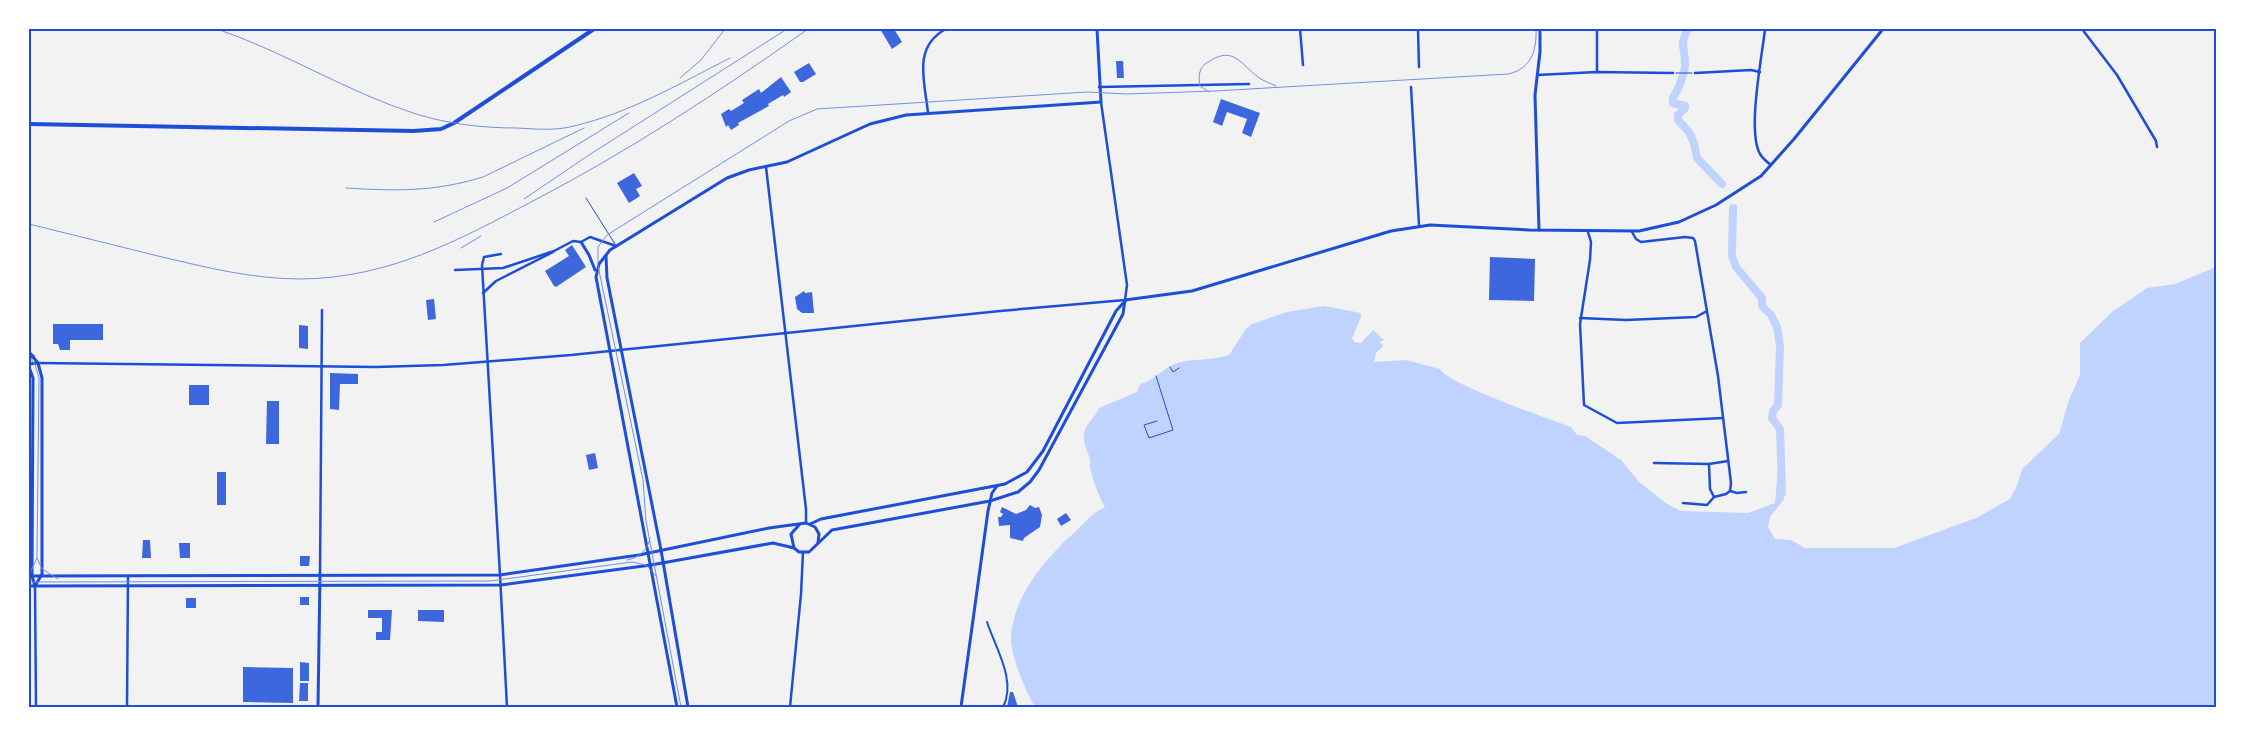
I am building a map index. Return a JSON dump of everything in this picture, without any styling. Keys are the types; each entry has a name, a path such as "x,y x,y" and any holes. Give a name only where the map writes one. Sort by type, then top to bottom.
{"main road":[{"path":"29,124 315,130 434,130 454,123 594,29"},
{"path":"596,277 599,264 607,253 616,246 726,178 749,170 787,162 870,124 906,115 1101,102 1097,29"},
{"path":"1539,230 1535,95 1540,52 1540,29"},
{"path":"794,548 791,538 797,526 822,519 998,486 1015,480 1027,472 1043,451 1116,311 1125,300 1181,294 1248,276 1391,231 1419,225 1588,232 1654,229 1679,222 1701,212 1749,185 1772,165 1883,29"},
{"path":"581,242 592,260 596,277 677,707"},
{"path":"607,253 607,278 664,562 688,707"},
{"path":"29,586 501,585 651,565 773,544 808,552 826,535 836,530 990,501 1018,492 1030,482 1039,470 1123,314 1125,300"},
{"path":"29,353 38,363 42,378 42,576 35,586"},
{"path":"35,586 30,576 33,378 29,366 38,363"},
{"path":"961,707 990,501 992,493 998,486"},
{"path":"30,576 500,575 649,553 806,524 815,527 819,534 817,544"},
{"path":"318,707 320,574"}],"street":[{"path":"928,114 923,58 928,43 946,29"},
{"path":"1300,29 1303,65"},
{"path":"1418,29 1419,67"},
{"path":"1597,29 1597,72"},
{"path":"1765,29 1755,116 1760,155 1772,165"},
{"path":"2082,29 2117,75 2156,140 2157,147"},
{"path":"1695,73 1751,70 1760,72"},
{"path":"1536,75 1597,72 1672,73"},
{"path":"1099,87 1249,84"},
{"path":"1411,87 1419,225"},
{"path":"38,363 321,366 443,365 611,351 1125,300 1127,285 1101,102"},
{"path":"766,167 806,509 806,524"},
{"path":"1631,230 1636,239 1641,242 1685,237 1693,238 1697,246 1723,418 1730,491"},
{"path":"1588,232 1591,242 1590,260 1580,318 1582,400 1588,408 1617,423 1723,418"},
{"path":"483,293 496,282 573,241 581,242 592,236 616,246"},
{"path":"455,270 462,268 482,270 503,268 554,251"},
{"path":"501,254 483,258 482,270 507,707"},
{"path":"320,574 322,310"},
{"path":"1580,318 1626,320 1696,318 1707,311"},
{"path":"1654,463 1709,464 1728,461"},
{"path":"1709,464 1710,489 1714,497"},
{"path":"1683,503 1707,505 1714,497 1730,491 1746,492"},
{"path":"790,707 801,594 803,552"},
{"path":"127,707 128,576"},
{"path":"35,586 36,707"},
{"path":"987,622 1004,671 1008,693 1003,707"}],"lane":[{"path":"586,198 616,246"}],"path":[{"path":"1672,73 1695,73"},
{"path":"1170,367 1173,372 1179,368"},
{"path":"1156,376 1174,430 1149,438 1144,425 1157,422"}],"water":[{"path":"2216,267 2216,707 1035,707 1015,661 1011,642 1013,622 1022,597 1029,585 1044,564 1064,542 1091,516 1105,507 1094,483 1084,438 1086,427 1099,408 1137,392 1140,384 1177,363 1229,355 1246,329 1252,324 1287,312 1324,306 1361,313 1352,338 1354,342 1361,343 1373,330 1384,340 1380,342 1383,346 1376,353 1374,362 1406,360 1440,369 1447,376 1479,392 1571,427 1577,435 1585,436 1621,460 1639,482 1667,504 1681,511 1748,513 1775,503 1778,468 1784,499 1770,517 1768,527 1775,539 1791,540 1805,548 1894,548 1976,518 2010,499 2017,486 2022,469 2059,434 2069,400 2080,375 2080,343 2112,312 2147,288 2175,284"}],"building":[{"path":"880,29 894,29 902,42 892,49"},
{"path":"1116,61 1123,61 1124,78 1117,78"},
{"path":"809,63 816,74 800,82 794,72"},
{"path":"781,77 791,92 738,123 739,125 731,130 728,125 726,127 721,114 729,109 731,111 744,103 742,100 759,89 761,93"},
{"path":"1221,99 1260,113 1251,137 1242,133 1247,119 1227,112 1222,126 1213,122"},
{"path":"634,173 642,186 636,189 640,196 629,203 617,183"},
{"path":"572,245 586,267 556,287 545,271 569,256 565,250"},
{"path":"1490,257 1535,259 1534,301 1489,300"},
{"path":"804,291 805,293 812,292 814,313 802,313 797,309 795,297"},
{"path":"434,299 436,319 428,320 426,300"},
{"path":"53,324 103,324 103,340 70,340 70,350 60,350 58,344 53,344"},
{"path":"299,325 308,326 308,349 299,348"},
{"path":"330,373 358,374 358,384 340,384 339,410 330,409"},
{"path":"189,385 209,385 209,405 189,405"},
{"path":"267,401 279,401 279,444 266,444"},
{"path":"595,453 598,468 589,470 586,455"},
{"path":"217,472 226,472 226,505 217,505"},
{"path":"1030,505 1035,508 1039,507 1042,515 1040,527 1024,538 1023,541 1010,538 1010,525 999,526 998,517 1001,517 1003,514 1000,512 1002,507 1016,514 1026,510"},
{"path":"1066,513 1071,520 1061,526 1057,519"},
{"path":"143,540 150,540 151,558 142,558"},
{"path":"179,543 190,543 190,558 180,558"},
{"path":"300,556 310,556 309,566 300,566"},
{"path":"300,597 309,597 309,605 300,605"},
{"path":"186,598 196,598 196,608 186,608"},
{"path":"368,610 392,610 390,640 376,640 376,632 382,632 382,618 368,618"},
{"path":"418,610 444,610 444,622 418,621"},
{"path":"300,662 309,663 309,681 300,681"},
{"path":"243,667 293,668 293,703 243,702"},
{"path":"300,683 308,683 308,701 299,701"},
{"path":"1010,692 1013,692 1018,707 1007,707"}],"waterway":[{"path":"1688,29 1683,43 1684,72 1673,98 1673,103 1685,106 1678,115 1678,120 1689,132 1694,143 1697,158 1722,184"},
{"path":"1733,208 1732,256 1736,267 1762,298 1762,306 1771,315 1777,327 1780,346 1778,405 1773,411 1772,418 1780,429 1782,493"}],"tram line":[{"path":"681,707 646,521 643,480 598,266 598,247 607,235 789,121 817,109 1087,92 1126,94 1215,91 1508,74 1522,68 1531,58 1534,52 1536,29"},
{"path":"1209,92 1200,86 1199,75 1201,69 1208,62 1224,55 1236,58 1260,78 1276,86"},
{"path":"29,357 35,364 39,378 37,558 42,569 58,579"},
{"path":"627,560 642,553 650,538"},
{"path":"29,575 37,558"},
{"path":"29,582 490,581 632,562 646,565 657,577"}],"railway":[{"path":"217,29 242,38 390,105 441,120 491,127 567,128 634,106 730,58"},
{"path":"680,78 701,60 725,29"},
{"path":"524,199 589,155 787,29"},
{"path":"29,224 246,275 301,279 333,277 364,272 422,255 477,230 569,182 673,120 808,29"},
{"path":"434,222 507,188 629,113"},
{"path":"346,188 415,189 465,182 483,177 584,128"},
{"path":"461,248 481,236"}]}
